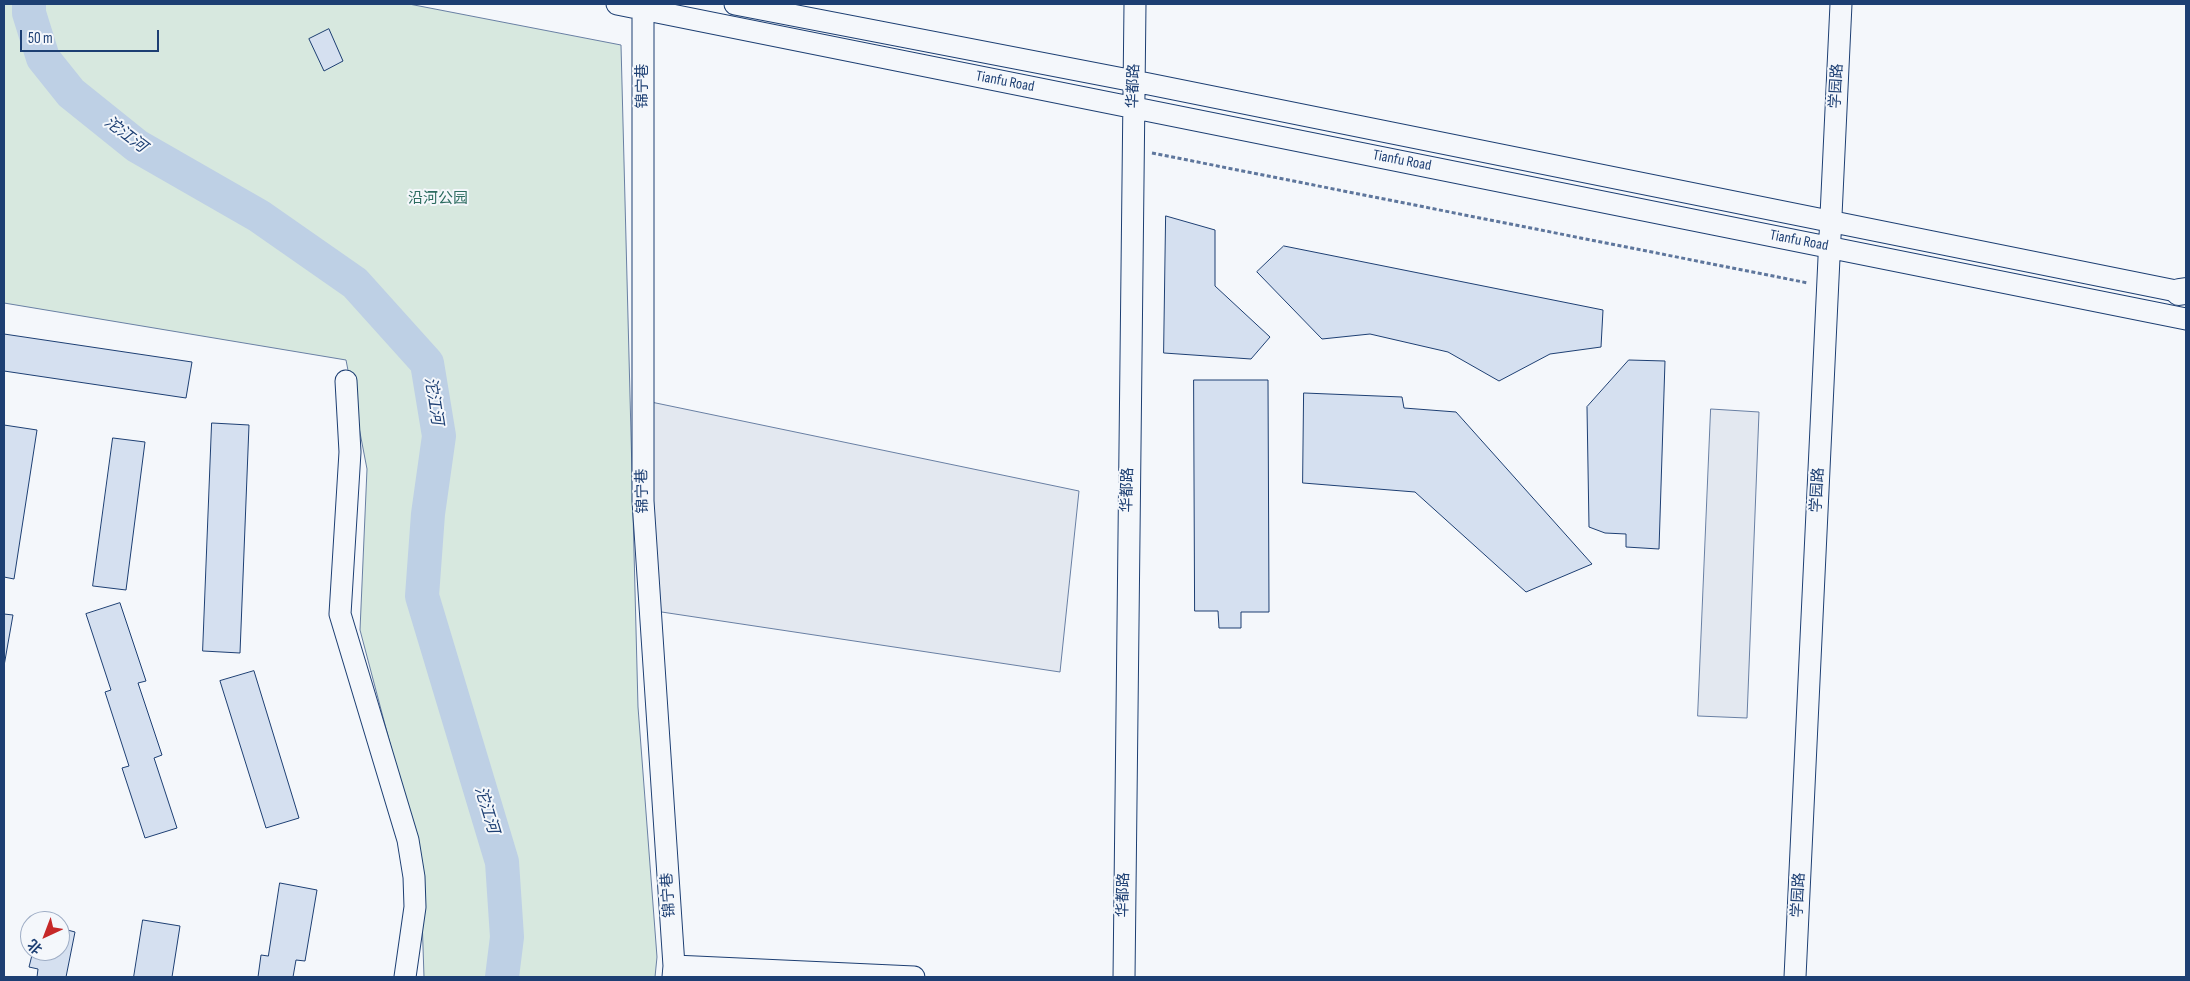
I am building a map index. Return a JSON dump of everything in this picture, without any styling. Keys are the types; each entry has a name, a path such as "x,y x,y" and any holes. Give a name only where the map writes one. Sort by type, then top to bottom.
{"street":[{"name":"Tianfu Road","path":"617,4 643,6 1133,107 2186,319"},
{"name":"Tianfu Road","path":"735,4 1134,81 1831,223 2184,292"},
{"name":"华都路","path":"1124,977 1135,4"},
{"name":"学园路","path":"1795,977 1841,4"},
{"name":"锦宁巷","path":"643,6 643,501 674,972"},
{"path":"346,381 350,452 340,614 408,840 414,877 415,907 405,977"},
{"path":"674,972 914,977"}],"path":[{"path":"1132,149 1827,287"}],"green space":[{"name":"沿河公园","path":"4,4 409,4 621,45 638,707 657,957 655,977 424,977 420,857 360,630 367,469 346,360 4,303"}],"shaded area":[{"path":"651,402 1079,491 1060,672 655,611"},
{"path":"1711,409 1759,412 1747,718 1698,716"}],"building":[{"path":"329,29 343,61 324,71 309,39"},
{"path":"1166,216 1215,230 1215,286 1270,337 1251,359 1164,353"},
{"path":"1284,246 1603,310 1601,347 1550,354 1499,381 1448,352 1370,334 1322,339 1257,272"},
{"path":"4,334 192,362 186,398 4,371"},
{"path":"1629,360 1665,361 1659,549 1626,547 1626,534 1605,533 1589,527 1587,407"},
{"path":"1194,380 1268,380 1269,612 1241,612 1241,628 1219,628 1218,611 1195,611"},
{"path":"1304,393 1402,397 1404,408 1456,412 1592,564 1526,592 1415,492 1303,483"},
{"path":"212,423 249,425 240,653 203,651"},
{"path":"4,425 37,430 14,579 4,577"},
{"path":"113,438 145,442 126,590 93,586"},
{"path":"120,603 146,681 138,683 162,755 154,758 177,828 145,838 122,768 129,766 105,692 111,690 86,614"},
{"path":"4,614 13,615 4,666"},
{"path":"254,671 299,818 266,828 220,681"},
{"path":"280,883 317,890 305,961 296,960 293,977 258,977 261,955 268,956"},
{"path":"143,920 180,926 172,977 134,977"},
{"path":"70,931 75,932 70,957"},
{"path":"30,961 69,961 66,977 37,977 38,969 29,967"}],"waterway":[{"name":"沱江河","path":"29,4 29,13 43,58 71,93 137,146 259,216 355,283 427,363 439,436 428,514 422,596 502,862 507,937 502,977"}]}
